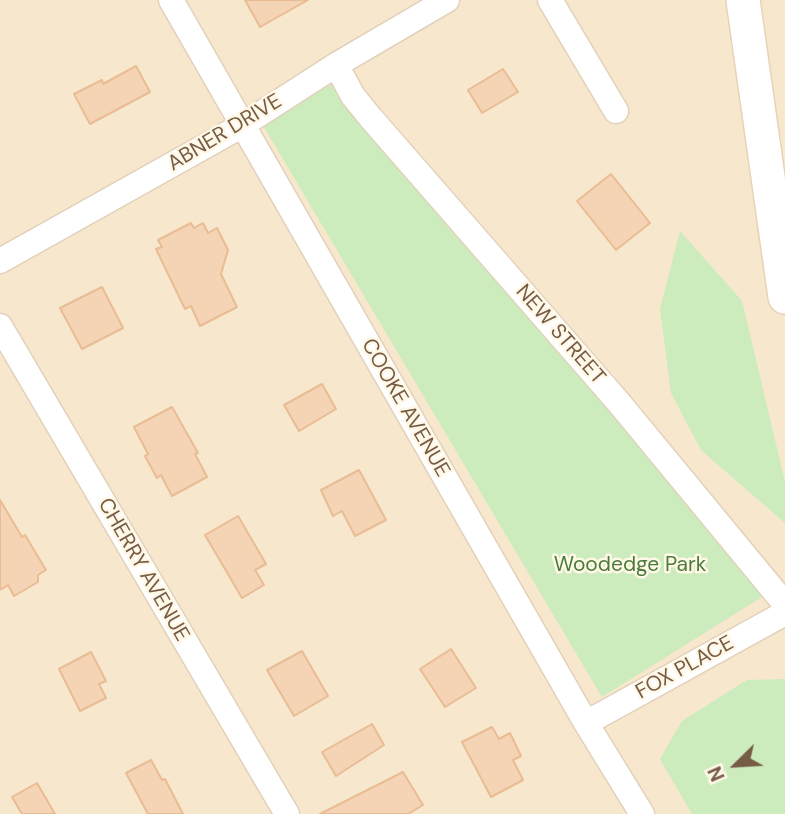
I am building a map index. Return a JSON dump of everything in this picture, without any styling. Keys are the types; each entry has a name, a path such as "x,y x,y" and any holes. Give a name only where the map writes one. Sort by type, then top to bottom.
{"street":[{"name":"COOKE AVENUE","path":"171,0 586,723 642,814"},
{"name":"ABNER DRIVE","path":"0,261 241,126 336,65 447,0"},
{"path":"550,0 616,111"},
{"path":"743,0 785,297"},
{"name":"NEW STREET","path":"336,65 353,96 370,117 620,404 785,604"},
{"name":"CHERRY AVENUE","path":"0,326 287,814"},
{"name":"FOX PLACE","path":"586,723 785,613"}],"shaded area":[{"path":"0,0 785,0 785,814 0,814"}],"green space":[{"name":"Woodedge Park","path":"340,80 773,590 602,697 261,122"},
{"path":"680,231 742,301 785,482 785,523 701,450 671,393 660,309"},
{"path":"785,679 785,814 692,814 660,759 682,721 747,680"}],"building":[{"path":"245,0 308,0 260,27"},
{"path":"136,66 150,92 90,124 74,94 102,80 103,84"},
{"path":"503,69 518,92 482,113 468,90"},
{"path":"611,174 650,223 616,250 577,201"},
{"path":"191,223 194,228 203,223 208,233 217,228 228,250 221,274 237,307 200,326 191,306 185,309 156,249 162,247 158,240"},
{"path":"102,287 123,328 82,349 60,308"},
{"path":"322,384 336,409 299,431 284,405"},
{"path":"172,407 198,453 195,454 207,477 172,496 161,475 157,478 134,427"},
{"path":"359,470 386,520 355,536 342,511 333,516 321,490"},
{"path":"0,500 46,570 38,575 38,582 14,596 8,585 0,590"},
{"path":"238,516 266,564 255,570 264,585 242,598 205,535"},
{"path":"451,649 476,688 445,707 420,669"},
{"path":"302,651 328,696 294,716 267,670"},
{"path":"91,652 106,681 99,684 106,698 80,711 59,669"},
{"path":"372,724 384,745 336,776 322,752"},
{"path":"492,727 499,739 510,733 521,756 513,760 523,780 491,797 462,742"},
{"path":"151,760 162,780 165,779 183,814 148,814 126,773"},
{"path":"403,772 423,805 408,814 320,814"},
{"path":"37,783 55,814 22,814 12,797"}]}
